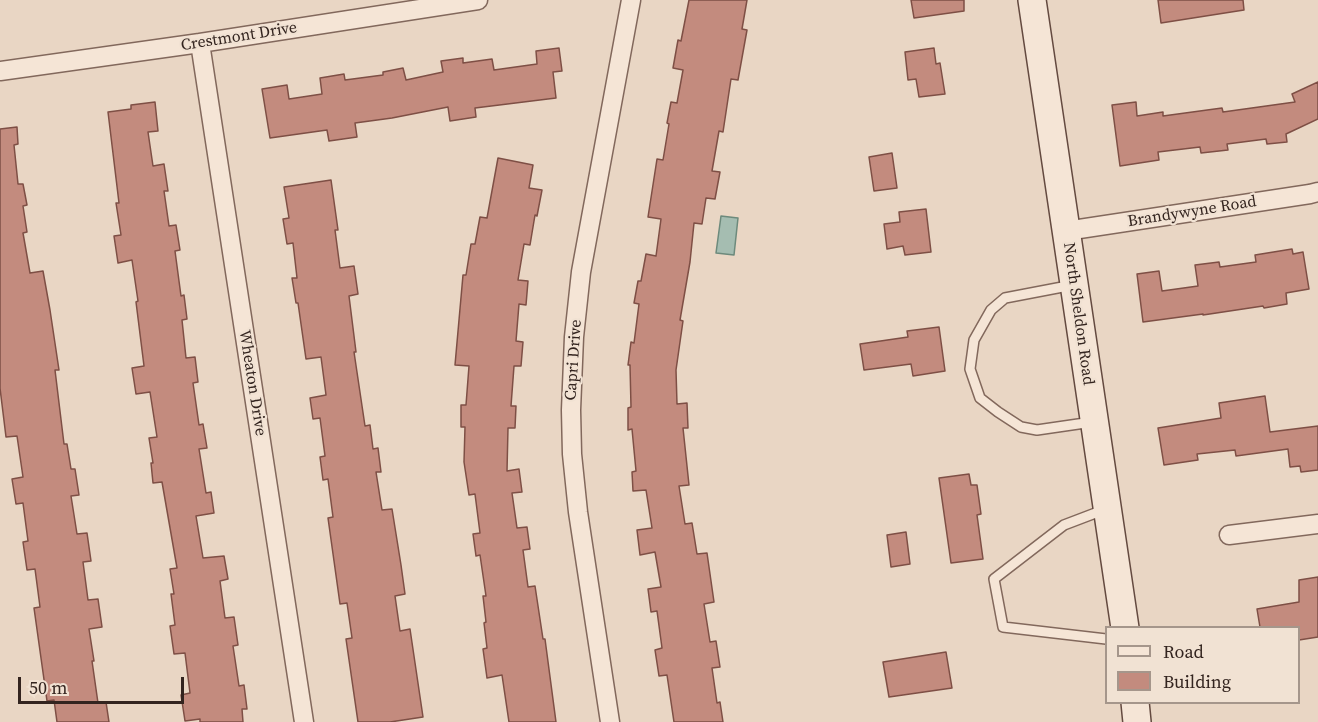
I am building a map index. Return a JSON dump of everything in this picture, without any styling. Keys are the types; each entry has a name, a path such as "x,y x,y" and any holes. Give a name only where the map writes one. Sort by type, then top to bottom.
{"street":[{"name":"Crestmont Drive","path":"0,71 478,0"},
{"name":"Capri Drive","path":"610,722 578,512 572,454 571,410 574,337 581,272 631,0"},
{"name":"North Sheldon Road","path":"1032,0 1125,626"},
{"name":"Wheaton Drive","path":"200,43 304,722"},
{"name":"Brandywyne Road","path":"1066,231 1318,192"},
{"path":"1229,535 1318,524"},
{"path":"1135,704 1137,722"}],"lane":[{"path":"1074,285 1005,298 991,310 975,340 970,369 980,398 1021,427 1037,430 1095,422"},
{"path":"1105,639 1003,627 994,579 1064,525 1107,509"}],"shaded area":[{"path":"721,216 738,218 734,255 716,253"}],"building":[{"path":"689,0 747,0 742,29 747,30 738,80 731,79 723,132 719,131 712,171 720,172 715,199 706,198 702,224 694,223 680,320 683,321 676,370 677,404 687,403 688,428 683,428 689,485 679,486 685,524 692,523 697,554 707,553 714,602 704,604 710,642 716,641 720,667 712,668 717,703 720,702 723,722 674,722 667,675 659,676 655,650 662,648 657,611 651,612 648,589 661,587 655,552 640,555 637,530 652,528 646,490 633,491 632,472 636,471 632,429 628,430 628,408 631,407 630,365 628,365 631,342 634,343 639,304 634,303 646,254 656,256 661,219 648,217 657,159 663,160 671,102 677,103 683,70 673,68"},
{"path":"911,0 964,0 964,11 914,18"},
{"path":"1158,0 1243,0 1244,10 1161,23"},
{"path":"559,48 562,71 553,72 556,98 475,108 476,117 450,121 448,107 355,123 357,137 329,141 327,130 270,138 262,89 287,85 289,99 322,94 320,78 344,74 345,80 383,75 383,72 403,68 406,80 443,72 441,61 463,58 463,63 492,59 494,70 537,64 536,51"},
{"path":"934,48 936,64 940,63 945,94 919,97 916,79 908,80 905,52"},
{"path":"1318,82 1318,119 1286,134 1287,142 1267,144 1266,139 1227,144 1228,150 1201,153 1200,147 1158,152 1159,160 1120,166 1112,105 1136,102 1137,116 1163,112 1163,116 1222,108 1223,112 1295,102 1292,94"},
{"path":"155,102 158,131 148,132 153,166 164,164 168,191 164,191 169,226 176,225 180,250 175,251 181,296 184,295 187,319 182,320 186,358 195,357 198,382 193,383 199,425 203,424 207,448 199,449 206,493 211,492 214,513 196,516 203,558 224,556 228,579 220,581 225,618 234,617 238,645 233,646 239,686 244,685 247,709 242,709 243,722 200,722 200,719 185,721 181,695 190,693 185,653 174,654 170,626 175,625 170,569 177,568 162,482 153,483 149,438 157,437 150,392 136,394 132,368 144,366 136,302 138,301 132,260 118,263 114,236 121,235 116,203 119,203 108,112 131,109 131,105"},
{"path":"17,127 18,144 14,145 18,184 23,184 27,205 23,206 27,232 23,233 30,273 43,271 50,310 59,370 55,370 64,444 67,444 71,469 75,469 79,495 71,496 77,534 87,533 91,561 83,562 88,600 98,599 102,627 89,629 98,703 106,702 109,722 57,722 54,700 47,701 34,608 40,607 35,569 27,570 23,542 28,541 23,503 16,504 12,479 23,477 17,436 6,437 0,388 0,129"},
{"path":"892,153 897,188 874,191 869,157"},
{"path":"498,158 533,165 529,188 542,190 530,245 524,244 518,280 528,281 526,305 519,304 516,341 523,342 521,366 514,366 511,406 516,406 515,428 508,428 507,471 519,469 522,492 512,493 517,528 527,527 530,549 523,550 528,587 535,586 556,722 509,722 502,675 487,678 483,649 487,648 483,596 486,596 480,555 476,556 473,534 480,533 475,494 469,495 464,462 465,427 461,427 461,405 466,405 469,366 455,365 463,275 466,275 471,244 475,244 480,217 487,218"},
{"path":"331,180 338,230 335,230 340,268 354,266 358,294 349,296 356,352 354,352 365,426 370,425 373,449 378,448 381,472 376,472 382,510 392,509 405,594 395,596 400,631 410,629 423,717 390,722 358,722 346,639 352,638 347,603 340,604 328,518 333,517 328,479 323,480 320,457 325,456 320,418 313,419 310,398 326,395 321,357 306,359 292,278 297,278 293,243 287,244 283,219 289,218 284,187"},
{"path":"926,209 931,252 905,255 903,246 887,249 884,224 900,222 899,212"},
{"path":"1292,249 1293,254 1303,252 1309,289 1286,293 1287,304 1143,322 1137,274 1159,271 1162,291 1198,286 1195,265 1219,262 1220,267 1256,262 1255,255"},
{"path":"939,327 945,371 913,376 911,364 864,370 860,344 908,337 907,331"},
{"path":"1265,396 1270,432 1318,426 1318,470 1301,472 1300,466 1290,467 1288,449 1236,456 1235,450 1197,454 1198,460 1164,465 1158,428 1221,418 1219,403"},
{"path":"969,474 971,485 977,485 981,514 977,515 983,559 951,563 939,478"},
{"path":"906,532 910,564 891,567 887,535"},
{"path":"1318,577 1318,637 1300,640 1300,626 1260,626 1257,609 1299,602 1299,580"},
{"path":"946,652 952,688 889,697 883,662"}]}
